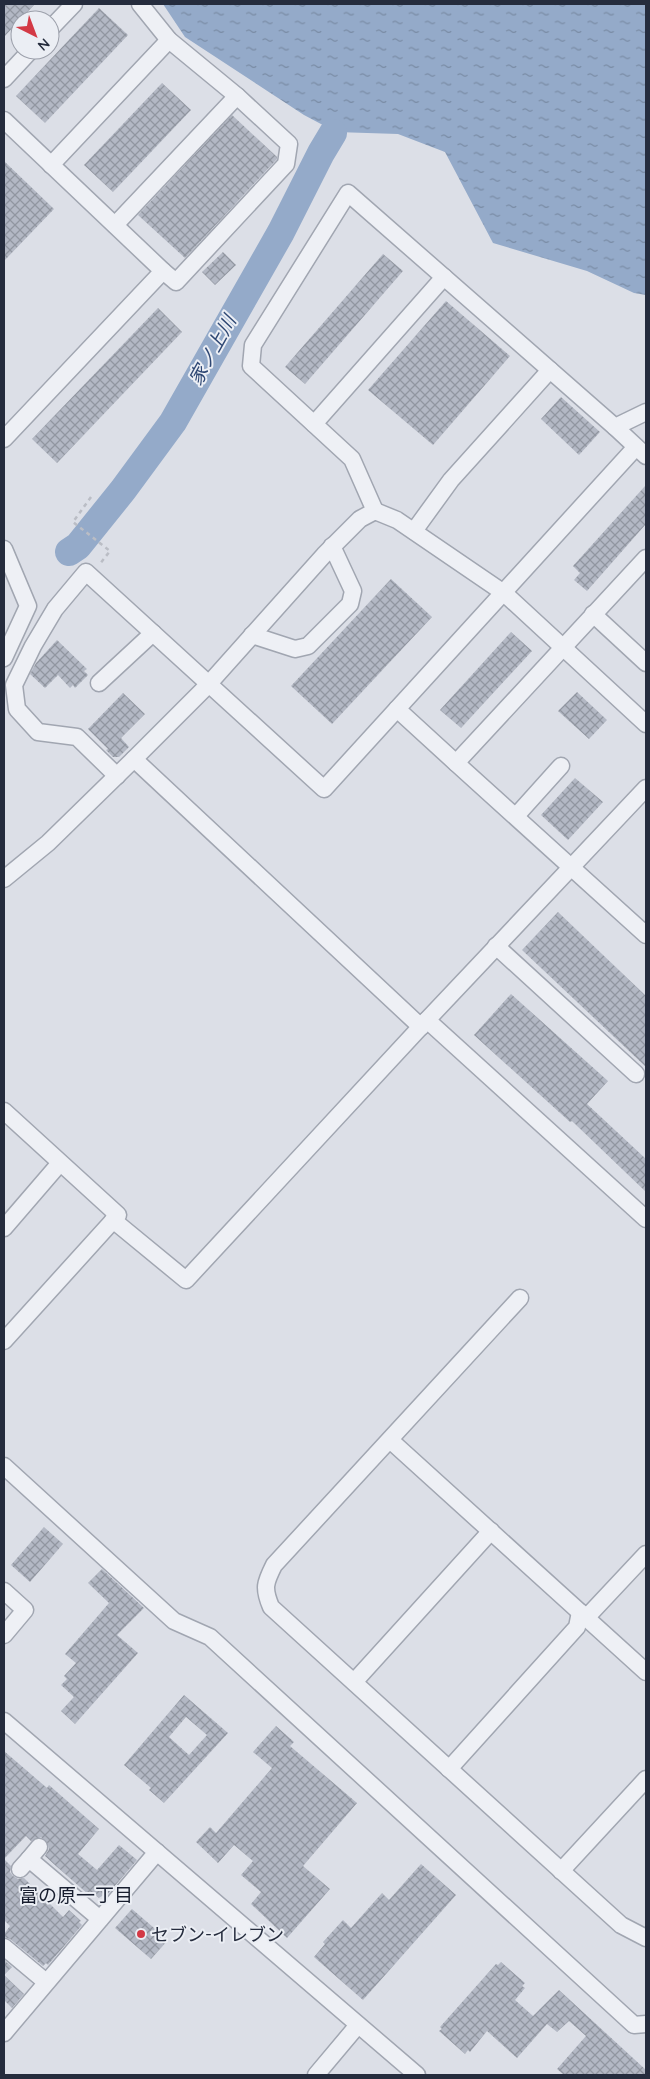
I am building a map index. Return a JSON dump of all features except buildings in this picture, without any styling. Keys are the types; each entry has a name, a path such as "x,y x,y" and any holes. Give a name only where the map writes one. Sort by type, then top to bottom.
{"street":[{"path":"60,19 74,4"},
{"path":"4,120 176,282 286,164 289,144 237,96 169,40 140,4"},
{"path":"51,164 169,40"},
{"path":"4,79 22,60"},
{"path":"116,225 237,96"},
{"path":"117,776 78,737 38,732 17,709 14,686 33,646 55,609 86,572 324,789 504,592 641,451 348,193 253,345 251,366 352,459 376,510 397,520 504,592 646,724"},
{"path":"4,439 163,271"},
{"path":"314,424 444,277"},
{"path":"414,531 451,480 550,370"},
{"path":"615,427 646,412"},
{"path":"4,879 48,843 117,776 209,684 332,546 360,519 376,510"},
{"path":"252,635 295,649 308,646 350,604 353,591 332,546"},
{"path":"4,550 10,568 28,606 4,658"},
{"path":"456,762 646,558"},
{"path":"593,614 646,663"},
{"path":"99,683 153,633"},
{"path":"398,709 646,935"},
{"path":"134,759 424,1023 646,1219"},
{"path":"516,816 561,766"},
{"path":"113,1220 186,1280 424,1023 646,788"},
{"path":"496,946 636,1074"},
{"path":"4,1111 118,1215 4,1341"},
{"path":"4,1228 60,1163"},
{"path":"520,1298 274,1565 267,1580 265,1591 271,1606 561,1871 621,1925 646,1938"},
{"path":"390,1440 646,1672"},
{"path":"4,1466 174,1621 210,1637 634,2025 646,2024"},
{"path":"354,1682 490,1531"},
{"path":"449,1768 576,1627 583,1615 646,1554"},
{"path":"4,1591 25,1610 4,1635"},
{"path":"4,1721 418,2075"},
{"path":"561,1871 646,1779"},
{"path":"4,2033 157,1852"},
{"path":"29,1858 100,1919"},
{"path":"4,1947 46,1982"},
{"path":"316,2075 358,2025"}],"path":[{"path":"90,576 110,551 73,522 91,497"}],"water":[{"path":"163,4 646,4 646,295 634,293 587,271 493,243 445,152 398,134 336,132 304,115 185,37"}],"waterway":[{"name":"家ノ上川","path":"69,552 78,546 123,490 173,422 281,232 333,133"}],"place":[{"name":"セブン-イレブン","path":"141,1934"}],"district":[{"name":"富の原一丁目","path":"76,1895"}]}
